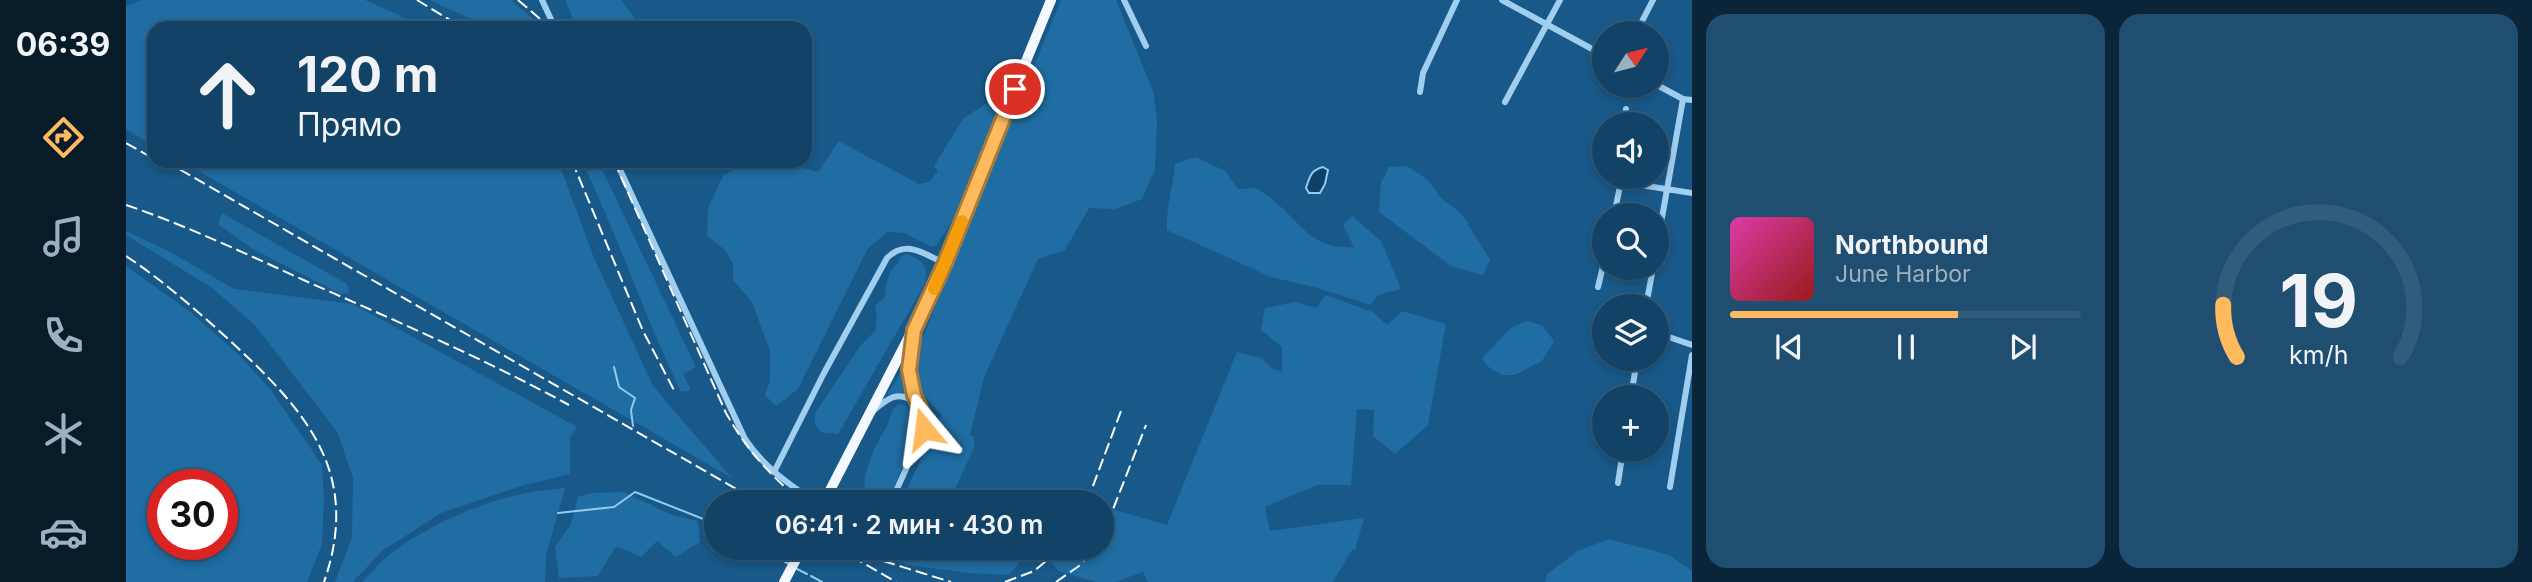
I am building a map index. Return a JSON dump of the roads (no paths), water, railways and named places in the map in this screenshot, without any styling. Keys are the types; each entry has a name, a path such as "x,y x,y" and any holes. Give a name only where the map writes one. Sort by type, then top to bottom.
{"highway":[{"path":"830,490 914,330 945,263 1051,0"},
{"path":"785,582 796,560"}],"street":[{"path":"542,0 552,21"},
{"path":"1124,0 1146,46"},
{"path":"1420,92 1423,73 1457,0"},
{"path":"1502,0 1592,49"},
{"path":"1505,102 1560,0"},
{"path":"1642,21 1653,0"},
{"path":"1670,92 1683,99 1692,100"},
{"path":"1669,183 1683,99"},
{"path":"619,168 738,425 754,452 774,472 799,490"},
{"path":"1665,203 1668,189 1692,192"},
{"path":"774,472 887,258 896,250 906,247 945,263"},
{"path":"1598,287 1600,280"},
{"path":"896,490 924,429 924,417 909,370 914,330"},
{"path":"1669,336 1692,345"},
{"path":"1670,487 1692,355"},
{"path":"869,414 887,399 896,396 907,397 918,405"},
{"path":"1618,482 1621,462"}],"waterway":[{"path":"614,367 619,387 635,398 631,410 633,426"},
{"path":"558,513 614,507 635,492 704,519"},
{"path":"782,560 789,564"},
{"path":"797,569 807,574"},
{"path":"811,576 822,582"}],"railway":[{"path":"417,0 452,21"},
{"path":"518,0 541,21"},
{"path":"126,143 147,155"},
{"path":"177,168 738,490"},
{"path":"575,168 643,331 675,392"},
{"path":"617,168 726,413 759,461 788,490"},
{"path":"126,205 218,241 407,326 569,405"},
{"path":"126,256 214,326 254,363 301,416 318,444 330,474 336,506 334,542 324,582"},
{"path":"1091,490 1121,411"},
{"path":"1114,507 1146,425"},
{"path":"858,560 896,582"},
{"path":"880,560 951,582"},
{"path":"1005,582 1034,571 1047,560"},
{"path":"1056,582 1085,560"}]}
